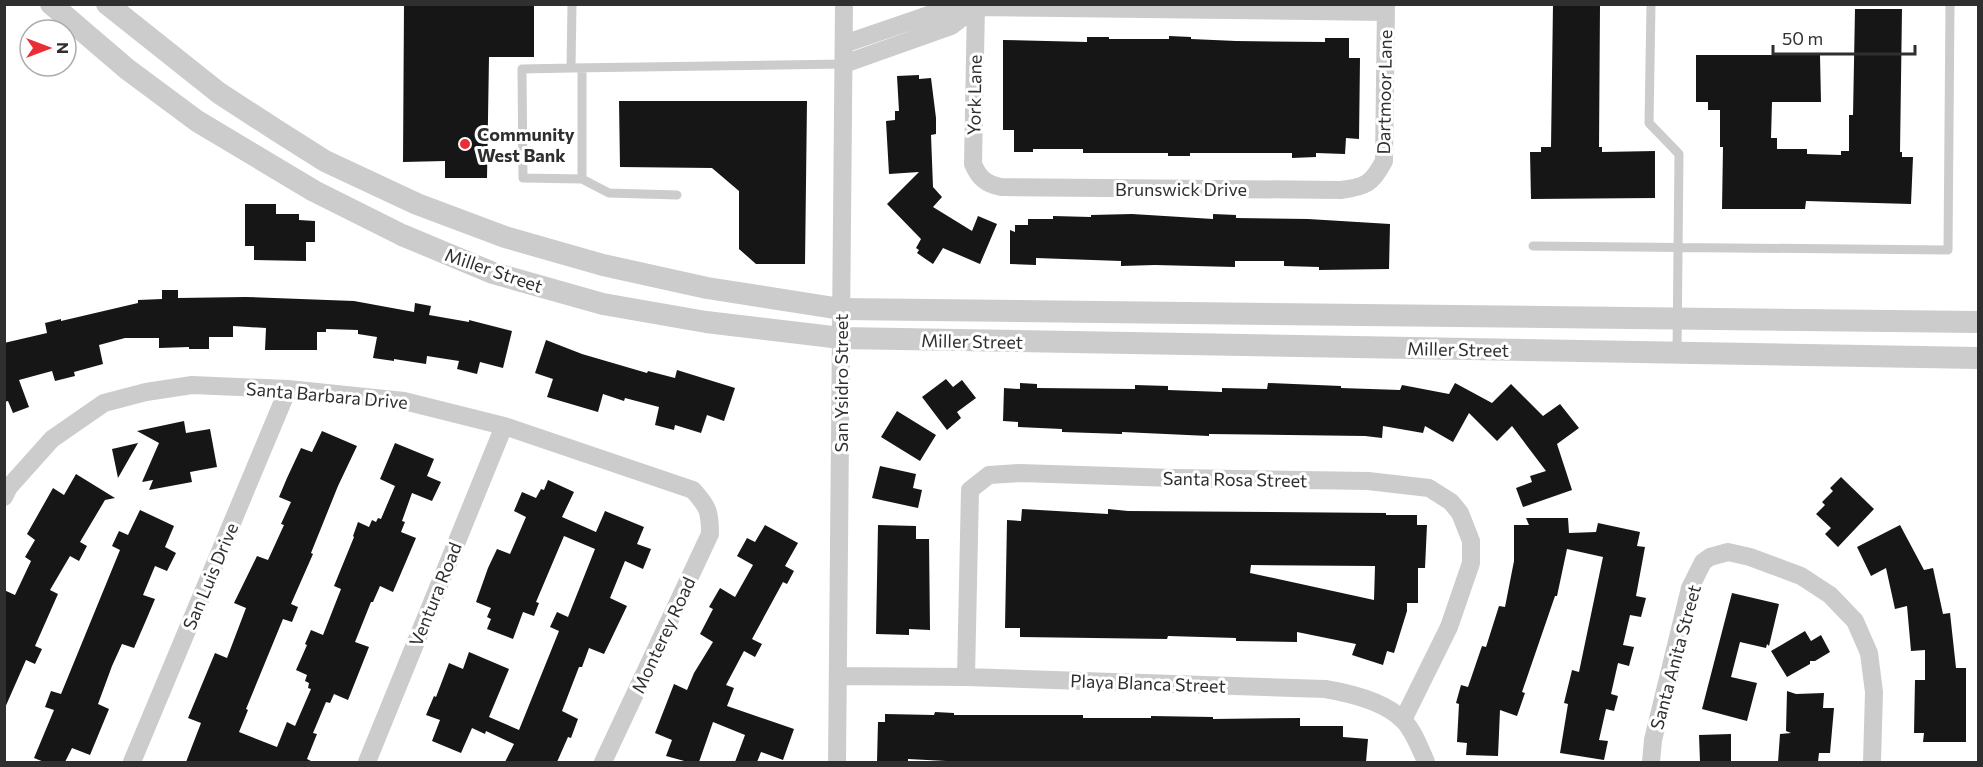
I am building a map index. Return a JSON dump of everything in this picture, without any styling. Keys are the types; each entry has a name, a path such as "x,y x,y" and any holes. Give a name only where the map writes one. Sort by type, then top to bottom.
{"street":[{"name":"Miller Street","path":"51,4 127,69 197,121 314,191 402,235 493,273 603,304 706,322 841,338 1978,358"},
{"name":"Miller Street","path":"107,4 219,93 325,161 417,204 505,237 603,265 707,288 841,309 1978,322"},
{"name":"San Ysidro Street","path":"837,762 844,4"},
{"path":"844,64 951,26 976,6"},
{"path":"844,44 946,9 976,6 1386,8"},
{"name":"York Lane","path":"976,6 973,164 977,175 985,182"},
{"name":"Dartmoor Lane","path":"1376,178 1384,161 1386,8"},
{"name":"Brunswick Drive","path":"985,182 1001,187 1341,190 1361,187 1376,178"},
{"name":"Santa Barbara Drive","path":"4,497 9,487 52,439 104,403 146,392 192,385 288,390 404,401 504,426 693,490 706,505"},
{"name":"San Luis Drive","path":"132,762 288,390"},
{"name":"Ventura Road","path":"367,762 504,426"},
{"name":"Santa Rosa Street","path":"966,677 970,490 989,475 1020,472 1174,478 1368,481 1429,488 1451,502 1460,513 1471,541 1471,563 1449,627 1403,720"},
{"name":"Monterey Road","path":"603,762 710,534 710,513 706,505"},
{"name":"Santa Anita Street","path":"1651,762 1653,740 1690,588 1703,562 1710,557 1728,552 1750,557 1801,576 1830,595 1855,621 1869,653 1873,682 1872,762"},
{"name":"Playa Blanca Street","path":"838,676 966,677 1326,689 1350,693 1374,702 1403,720 1416,738 1426,762"}],"lane":[{"path":"571,68 572,4"},
{"path":"1651,4 1649,123 1679,154 1677,352"},
{"path":"1533,246 1948,250 1950,4"},
{"path":"677,195 609,193 582,179 523,178 522,69 844,64"},
{"path":"582,68 582,179"}],"building":[{"path":"404,4 534,4 534,57 489,57 487,178 445,178 445,161 403,162"},
{"path":"1553,4 1600,4 1599,147 1602,147 1602,152 1655,151 1655,198 1531,199 1530,152 1541,152 1541,147 1551,147"},
{"path":"1855,9 1902,9 1900,152 1902,152 1902,157 1913,157 1911,204 1806,201 1805,209 1722,209 1723,147 1720,147 1720,110 1708,110 1708,102 1696,102 1696,55 1820,55 1821,102 1772,102 1771,138 1777,138 1777,149 1807,149 1807,154 1841,155 1841,151 1849,151 1849,115 1853,115"},
{"path":"1169,36 1236,41 1325,42 1325,38 1349,38 1349,58 1360,58 1359,139 1346,138 1345,154 1316,153 1316,157 1292,158 1292,153 1190,153 1190,156 1168,156 1168,153 1083,153 1083,149 1033,149 1033,152 1014,152 1014,130 1003,130 1003,40 1087,42 1087,37 1169,39"},
{"path":"919,75 919,79 931,78 936,118 936,134 931,135 933,187 942,197 933,207 972,231 978,216 997,224 980,264 943,248 933,264 917,253 919,250 916,248 921,239 887,204 919,172 889,174 886,121 895,120 895,111 899,111 897,76"},
{"path":"619,101 807,101 805,264 756,264 739,249 739,191 712,168 620,167"},
{"path":"245,204 276,204 276,214 299,214 299,220 315,221 315,242 306,242 306,261 254,260 254,246 245,246"},
{"path":"1132,214 1213,219 1213,214 1236,215 1236,218 1308,219 1390,224 1389,269 1319,270 1319,267 1284,266 1284,261 1235,261 1235,267 1121,266 1121,261 1036,258 1036,265 1010,264 1010,230 1015,232 1015,225 1028,225 1028,219"},
{"path":"162,290 178,290 178,298 246,297 354,301 414,312 415,303 431,306 429,315 469,322 469,320 512,331 503,368 480,362 477,374 457,369 459,361 427,356 426,364 373,358 377,337 358,334 358,330 326,329 326,332 317,332 317,350 265,350 266,328 233,326 233,337 209,337 209,349 159,348 159,338 125,338 99,345 103,364 74,372 75,376 55,381 52,371 19,380 29,407 13,413 8,401 4,402 4,343 47,333 45,323 138,303 138,300 162,299"},
{"path":"546,340 582,354 647,373 648,371 675,378 677,370 735,388 724,421 707,415 701,433 675,425 674,430 655,425 659,407 625,398 624,401 603,394 598,412 547,397 553,379 535,373"},
{"path":"946,379 953,387 962,380 976,398 957,412 961,418 947,430 922,397"},
{"path":"1020,383 1037,384 1037,388 1135,389 1135,385 1168,386 1168,390 1222,392 1222,388 1267,389 1268,383 1400,390 1402,385 1449,394 1455,383 1492,403 1511,384 1543,416 1560,404 1579,428 1557,444 1572,490 1523,507 1516,488 1532,482 1530,476 1546,471 1512,426 1497,441 1469,413 1453,442 1425,426 1423,433 1383,426 1382,438 1062,432 1062,429 1018,427 1018,422 1003,421 1004,388 1020,389"},
{"path":"897,411 936,435 920,461 881,437"},
{"path":"184,421 186,433 210,429 217,467 190,472 192,482 149,490 153,480 142,482 159,443 137,431"},
{"path":"322,431 357,446 338,486 311,553 313,554 291,604 298,607 292,622 283,619 246,709 248,710 239,732 277,747 287,722 295,726 311,689 308,688 309,683 305,681 307,675 296,670 307,645 305,644 311,630 323,635 341,589 334,586 358,522 369,527 372,520 376,522 378,518 381,519 395,486 380,479 395,443 434,459 427,476 441,482 432,501 412,493 402,521 405,522 401,532 416,538 393,592 380,586 371,602 355,642 369,647 348,700 334,694 330,703 326,702 313,733 317,734 307,759 313,762 186,762 201,723 188,718 215,653 227,658 246,608 234,603 257,556 268,560 284,525 281,524 291,502 279,497 301,448 312,452"},
{"path":"138,443 118,478 112,449"},
{"path":"880,466 916,474 913,488 922,490 918,508 872,498"},
{"path":"76,474 115,498 105,500 80,542 87,546 79,561 70,556 50,590 58,594 35,646 42,649 35,664 26,660 4,710 4,590 15,595 31,561 25,557 35,540 27,534 53,488 64,495"},
{"path":"1841,477 1874,509 1838,547 1825,534 1831,528 1816,514 1825,505 1822,502 1833,491 1830,488"},
{"path":"548,480 574,492 562,517 596,532 605,511 644,527 637,544 651,549 643,569 625,561 610,598 627,606 604,654 589,648 582,667 579,667 562,711 578,719 571,738 568,737 557,762 505,762 514,744 486,731 485,734 472,728 461,753 432,741 440,720 426,715 434,696 436,697 449,663 463,669 469,652 509,669 489,717 519,730 559,631 550,627 557,612 568,617 595,549 564,536 536,602 539,603 534,616 523,612 513,639 487,629 491,619 487,617 491,608 476,602 488,568 497,549 510,554 526,517 514,511 522,492 536,498 541,489 544,490"},
{"path":"1022,509 1108,514 1108,509 1417,515 1417,525 1427,525 1425,568 1418,568 1418,603 1407,603 1407,611 1394,653 1387,651 1383,665 1352,655 1356,644 1297,632 1297,642 1236,641 1236,638 1168,636 1167,639 1020,637 1020,628 1005,628 1007,520 1021,521","holes":["1251,565 1375,566 1374,600 1250,573"]},
{"path":"140,510 174,526 165,547 176,553 167,571 155,566 143,595 155,599 147,618 134,648 122,644 112,666 98,704 109,709 90,755 72,748 65,762 44,762 34,758 54,710 45,707 51,691 61,694 120,550 112,546 119,531 128,535"},
{"path":"1526,518 1568,518 1569,533 1596,532 1598,523 1640,532 1637,546 1645,547 1636,596 1646,598 1641,617 1630,615 1623,645 1634,647 1629,666 1618,663 1611,694 1618,696 1614,711 1606,709 1599,740 1608,741 1604,760 1560,753 1568,704 1564,703 1572,670 1579,672 1603,557 1567,549 1557,596 1555,596 1522,692 1525,693 1517,716 1500,710 1498,756 1466,755 1467,743 1457,742 1459,704 1456,703 1461,685 1468,687 1482,646 1486,647 1499,606 1505,607 1514,561 1514,525 1529,525"},
{"path":"765,525 798,543 785,566 794,571 787,584 783,582 752,639 762,644 755,657 744,651 726,685 734,688 727,706 794,729 783,760 761,752 757,762 735,762 745,735 713,722 699,762 688,762 666,756 672,740 655,733 674,684 687,690 694,673 713,642 700,634 713,609 709,607 720,588 735,597 753,565 737,556 747,538 755,542"},
{"path":"878,525 916,526 916,539 929,539 930,630 909,629 909,635 876,634"},
{"path":"1900,525 1924,570 1933,568 1943,614 1950,613 1956,668 1966,668 1966,742 1923,742 1924,733 1914,733 1915,680 1925,680 1925,650 1911,651 1907,606 1895,609 1886,568 1871,576 1857,547"},
{"path":"1732,593 1779,604 1769,646 1767,644 1766,648 1740,642 1731,677 1757,683 1747,721 1702,709"},
{"path":"1805,631 1811,641 1821,635 1830,652 1815,661 1810,661 1810,664 1787,677 1771,651"},
{"path":"1787,691 1796,694 1824,693 1823,708 1834,708 1830,753 1819,753 1818,762 1778,762 1780,734 1791,733 1786,731"},
{"path":"935,712 954,713 954,715 1083,715 1083,718 1151,718 1151,716 1213,717 1213,719 1300,718 1300,726 1343,726 1343,737 1368,739 1366,762 965,762 908,759 908,762 877,762 878,722 885,722 885,714 934,715"},
{"path":"1731,734 1731,762 1700,762 1699,735"}],"place":[{"name":"Community West Bank","path":"465,144"}]}
